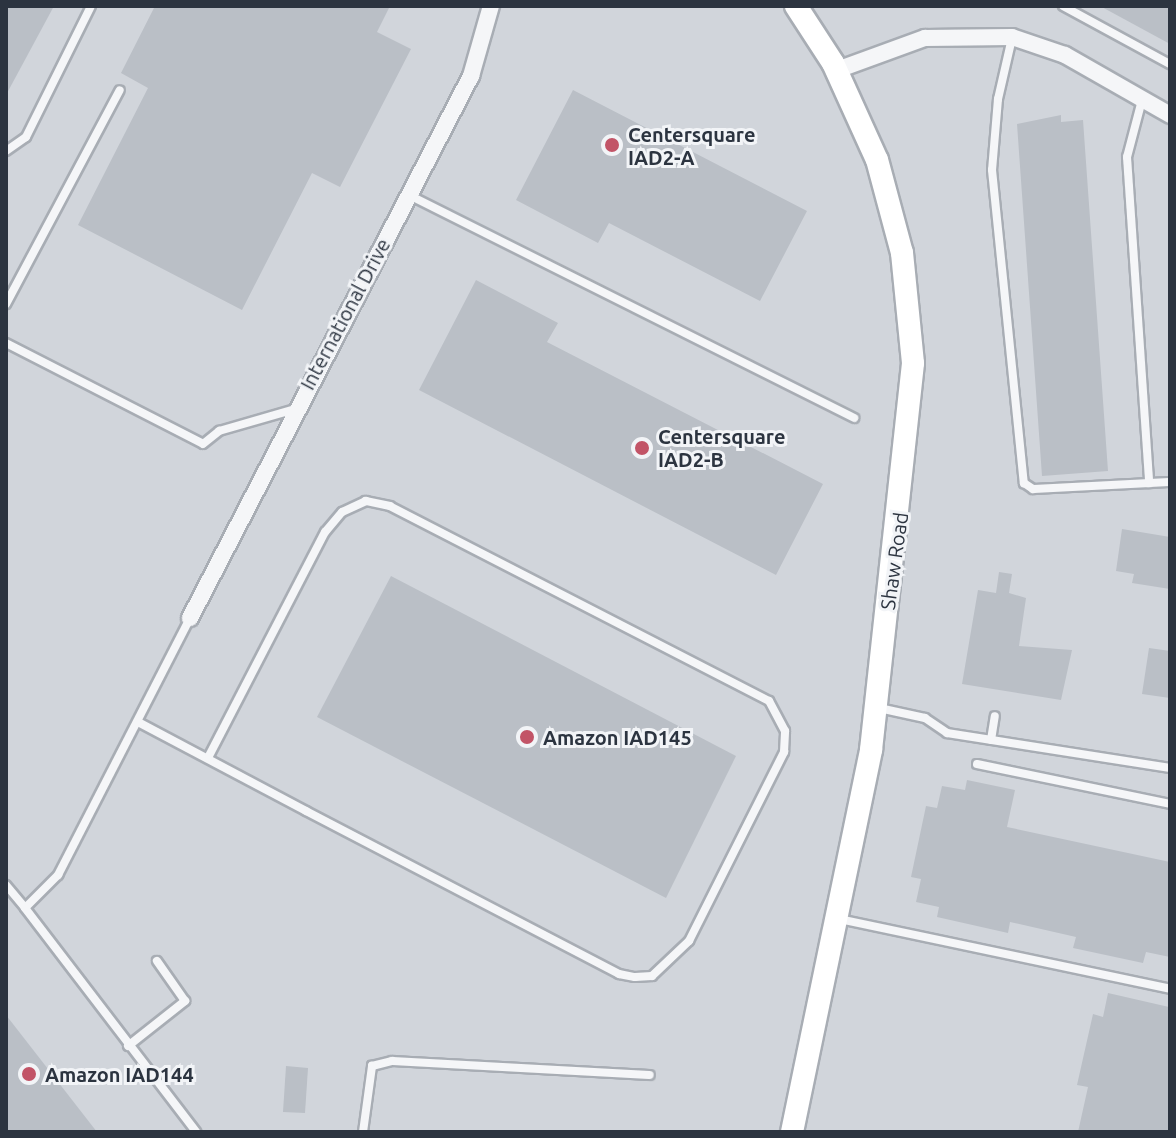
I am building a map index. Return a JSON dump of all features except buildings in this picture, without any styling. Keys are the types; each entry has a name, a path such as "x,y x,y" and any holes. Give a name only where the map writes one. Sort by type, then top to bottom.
{"main road":[{"name":"Shaw Road","path":"794,1131 839,919 876,707 913,363 890,201 837,70 796,6"}],"street":[{"name":"International Drive","path":"190,618 295,409 471,76 491,6"},
{"path":"837,70 925,38 1012,37 1065,55 1170,115"}],"lane":[{"path":"6,151 26,137 91,6"},
{"path":"1063,6 1170,64"},
{"path":"1012,37 998,99 992,170 1018,467 1033,489 1170,482"},
{"path":"6,304 120,90"},
{"path":"1142,99 1127,157 1149,483"},
{"path":"408,194 854,418"},
{"path":"6,343 203,444 219,431 295,409"},
{"path":"138,722 619,974 652,976 689,941 784,752 785,731 769,701 390,506 366,501 342,512 325,532 208,758"},
{"path":"25,908 58,875 190,618"},
{"path":"876,707 925,718 947,733 1170,768"},
{"path":"991,740 995,716"},
{"path":"977,764 1170,804"},
{"path":"6,885 196,1132"},
{"path":"839,919 1170,989"},
{"path":"128,1046 185,1001 157,961"},
{"path":"363,1132 372,1066 392,1061 650,1075"}],"shaded area":[{"path":"6,6 1170,6 1170,1132 6,1132"}],"place":[{"name":"Centersquare IAD2-A","path":"612,145"},
{"name":"Centersquare IAD2-B","path":"642,448"},
{"name":"Amazon IAD145","path":"527,737"},
{"name":"Amazon IAD144","path":"29,1074"}]}
